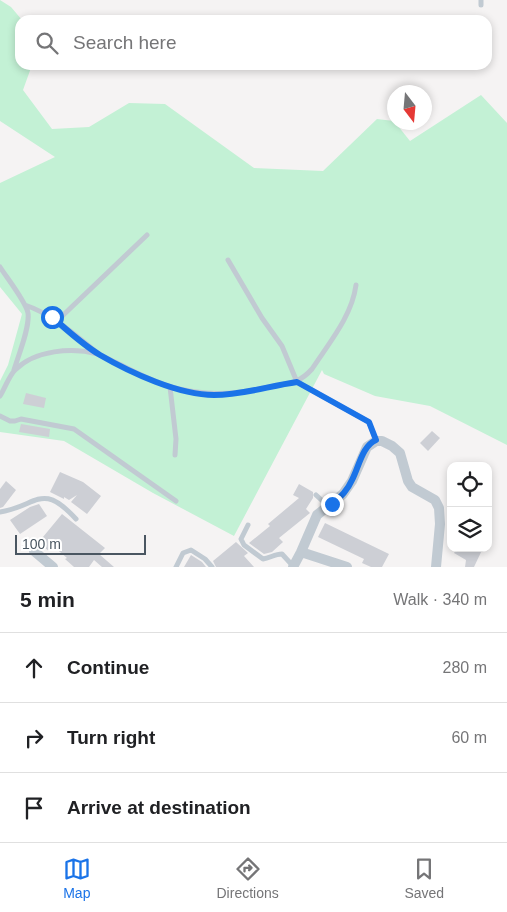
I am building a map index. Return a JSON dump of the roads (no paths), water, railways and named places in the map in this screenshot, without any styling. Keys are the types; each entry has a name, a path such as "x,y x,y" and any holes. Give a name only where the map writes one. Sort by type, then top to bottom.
{"street":[{"path":"293,566 317,515 342,494 352,481 367,447 376,440 392,446 400,453 408,481 412,487 435,500 439,508 440,524 436,567"},
{"path":"34,550 53,567"},
{"path":"301,552 347,567"}],"lane":[{"path":"57,321 147,235"},
{"path":"228,260 262,318 282,346 297,382 369,422 376,440"},
{"path":"0,267 25,305 28,314 26,330 14,371 0,396"},
{"path":"25,305 39,310 57,321 99,354 151,380 200,394 215,395 246,392 297,382 305,376 312,369 347,315 354,298 356,285"},
{"path":"14,371 29,359 48,353 82,352 99,354"},
{"path":"170,386 176,439 175,455"},
{"path":"0,416 10,421 21,418 74,429 176,501"},
{"path":"316,495 328,506"},
{"path":"0,512 21,507 35,499 48,499 63,505 76,519"},
{"path":"248,525 241,539 244,545 263,558 282,554 293,566"},
{"path":"176,567 183,554 191,550 205,559 212,567"}]}
